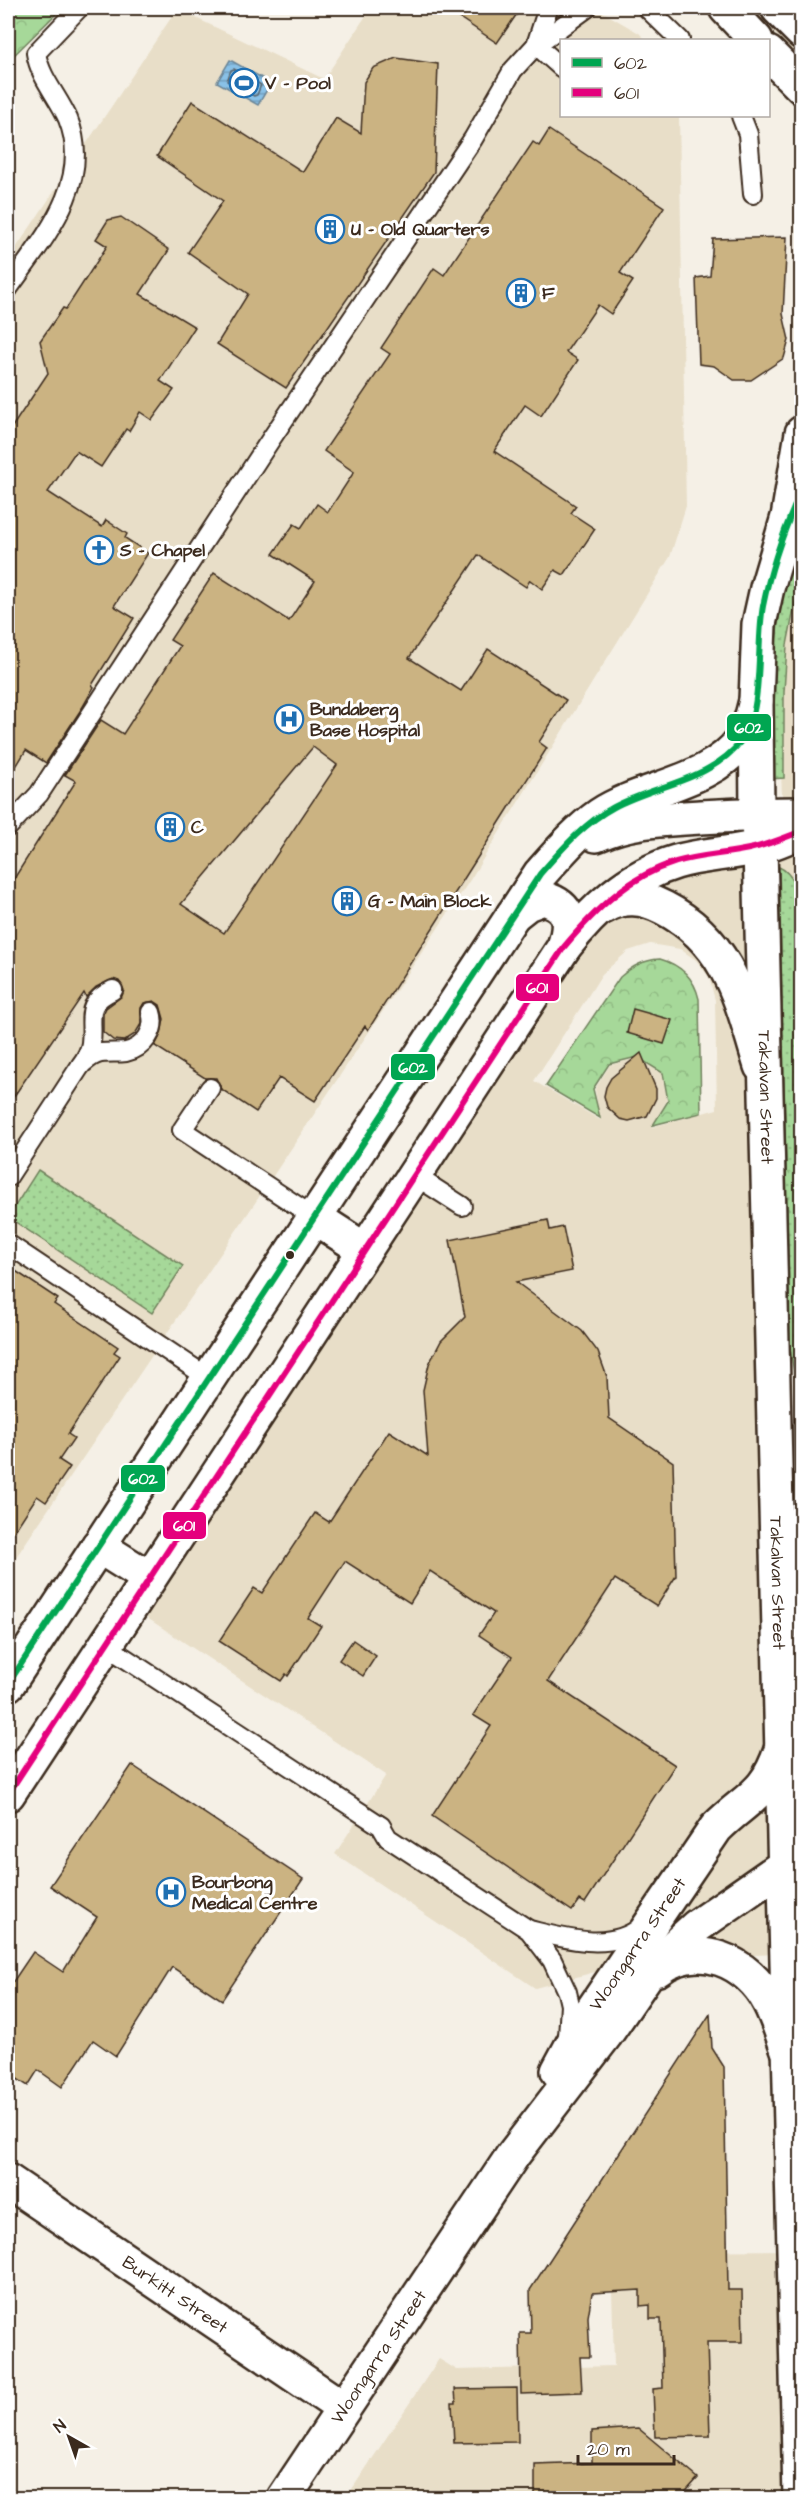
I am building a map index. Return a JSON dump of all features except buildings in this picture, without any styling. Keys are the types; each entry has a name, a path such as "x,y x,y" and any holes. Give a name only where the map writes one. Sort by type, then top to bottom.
{"main road":[{"path":"726,8 755,39"},
{"path":"778,8 801,32"},
{"path":"770,55 801,87"},
{"path":"788,517 801,433"},
{"path":"8,1684 540,874 599,816 670,786 722,760 742,740 749,728 756,702 759,624 767,588 788,517 801,488"},
{"name":"Takalvan Street","path":"756,702 781,1750 793,1858 788,2050 800,2499"},
{"path":"540,874 580,844 617,827 662,819 801,814"},
{"path":"8,1794 564,947 594,912 616,892 657,868 697,857 760,847 801,831"},
{"path":"513,915 527,904 543,898 560,905 568,918 569,932 564,947"},
{"path":"594,912 611,902 624,898 638,899 653,903 680,917 707,940 732,976 765,1077"},
{"path":"314,1217 365,1250"},
{"path":"98,1546 149,1578"},
{"name":"Woongarra Street","path":"513,2155 585,2021 716,1828 756,1795 768,1781 781,1750"},
{"name":"Woongarra Street","path":"284,2499 513,2155 606,2034 652,1967 697,1926 793,1858"},
{"name":"Woongarra Street","path":"637,1988 661,1966 690,1954 703,1954 728,1961 743,1971 762,1991 769,2002 788,2050"},
{"name":"Burkitt Street","path":"8,2181 343,2408"}],"lane":[{"path":"8,289 56,217 73,181 76,157 74,135 57,97 39,70 36,53 79,8"},
{"path":"536,45 548,8"},
{"path":"8,826 39,794 258,459 473,139 513,70 536,45 587,8"},
{"path":"647,8 679,39"},
{"path":"536,45 560,67"},
{"path":"741,117 748,134 753,194"},
{"path":"8,1177 90,1052 91,1011 103,994 112,990"},
{"path":"81,1065 92,1056 134,1050 142,1044 149,1036 152,1027 151,1012"},
{"path":"210,1088 182,1130 314,1217"},
{"path":"414,1175 462,1206"},
{"path":"8,1244 210,1379"},
{"path":"105,1644 381,1826 388,1838 528,1930 552,1960 568,1999 571,2022 564,2058"},
{"path":"528,1930 569,1940 607,1941 638,1929 665,1903"}],"shaded area":[{"name":"Bundaberg Base Hospital","path":"371,8 596,8 639,33 645,39 560,39 560,117 679,117 686,506 670,557 470,880 8,1569 8,260 177,9 324,79"},
{"path":"750,8 801,8 801,60 772,31"},
{"path":"801,554 801,1283 784,883 791,1458 802,1698 801,1953 640,1960 535,1988 335,1854 386,1775 132,1608 566,948 638,881 784,853 778,687","holes":["650,944 680,949 696,960 709,977 715,1000 717,1109 652,1127 667,1100 662,1073 637,1058 610,1065 595,1089 600,1120 534,1081 602,974 628,951"]},
{"path":"801,2250 801,2498 346,2498 439,2359 457,2370 614,2366 611,2251"}],"green space":[{"path":"8,8 62,8 8,61"},
{"path":"801,532 801,573 787,645 784,692 784,778 771,779 773,685 778,623 783,593"},
{"path":"779,867 791,878 802,905 801,1414 790,1348"},
{"path":"660,959 686,973 697,991 701,1113 653,1125 668,1101 663,1073 637,1057 609,1064 593,1089 600,1118 546,1086 620,977 638,964"},
{"path":"38,1170 183,1266 152,1313 8,1217"},
{"path":"794,1470 802,1478 801,1809 793,1473"}],"water":[{"name":"V - Pool","path":"230,60 271,83 258,105 217,82"}],"transit line":[{"name":"602","path":"8,1684 540,874 574,837 603,813 631,799 715,765 742,740 754,712 761,621 766,591 779,546 802,489"},
{"name":"601","path":"8,1794 564,947 614,896 628,885 659,868 703,856 756,847 802,831"}],"place":[{"name":"V - Pool","path":"244,83"},
{"name":"U - Old Quarters","path":"330,229"},
{"name":"F","path":"521,293"},
{"name":"S - Chapel","path":"99,550"},
{"name":"Bundaberg Base Hospital","path":"289,719"},
{"name":"C","path":"170,827"},
{"name":"G - Main Block","path":"347,901"},
{"name":"Bourbong Medical Centre","path":"171,1892"}]}
